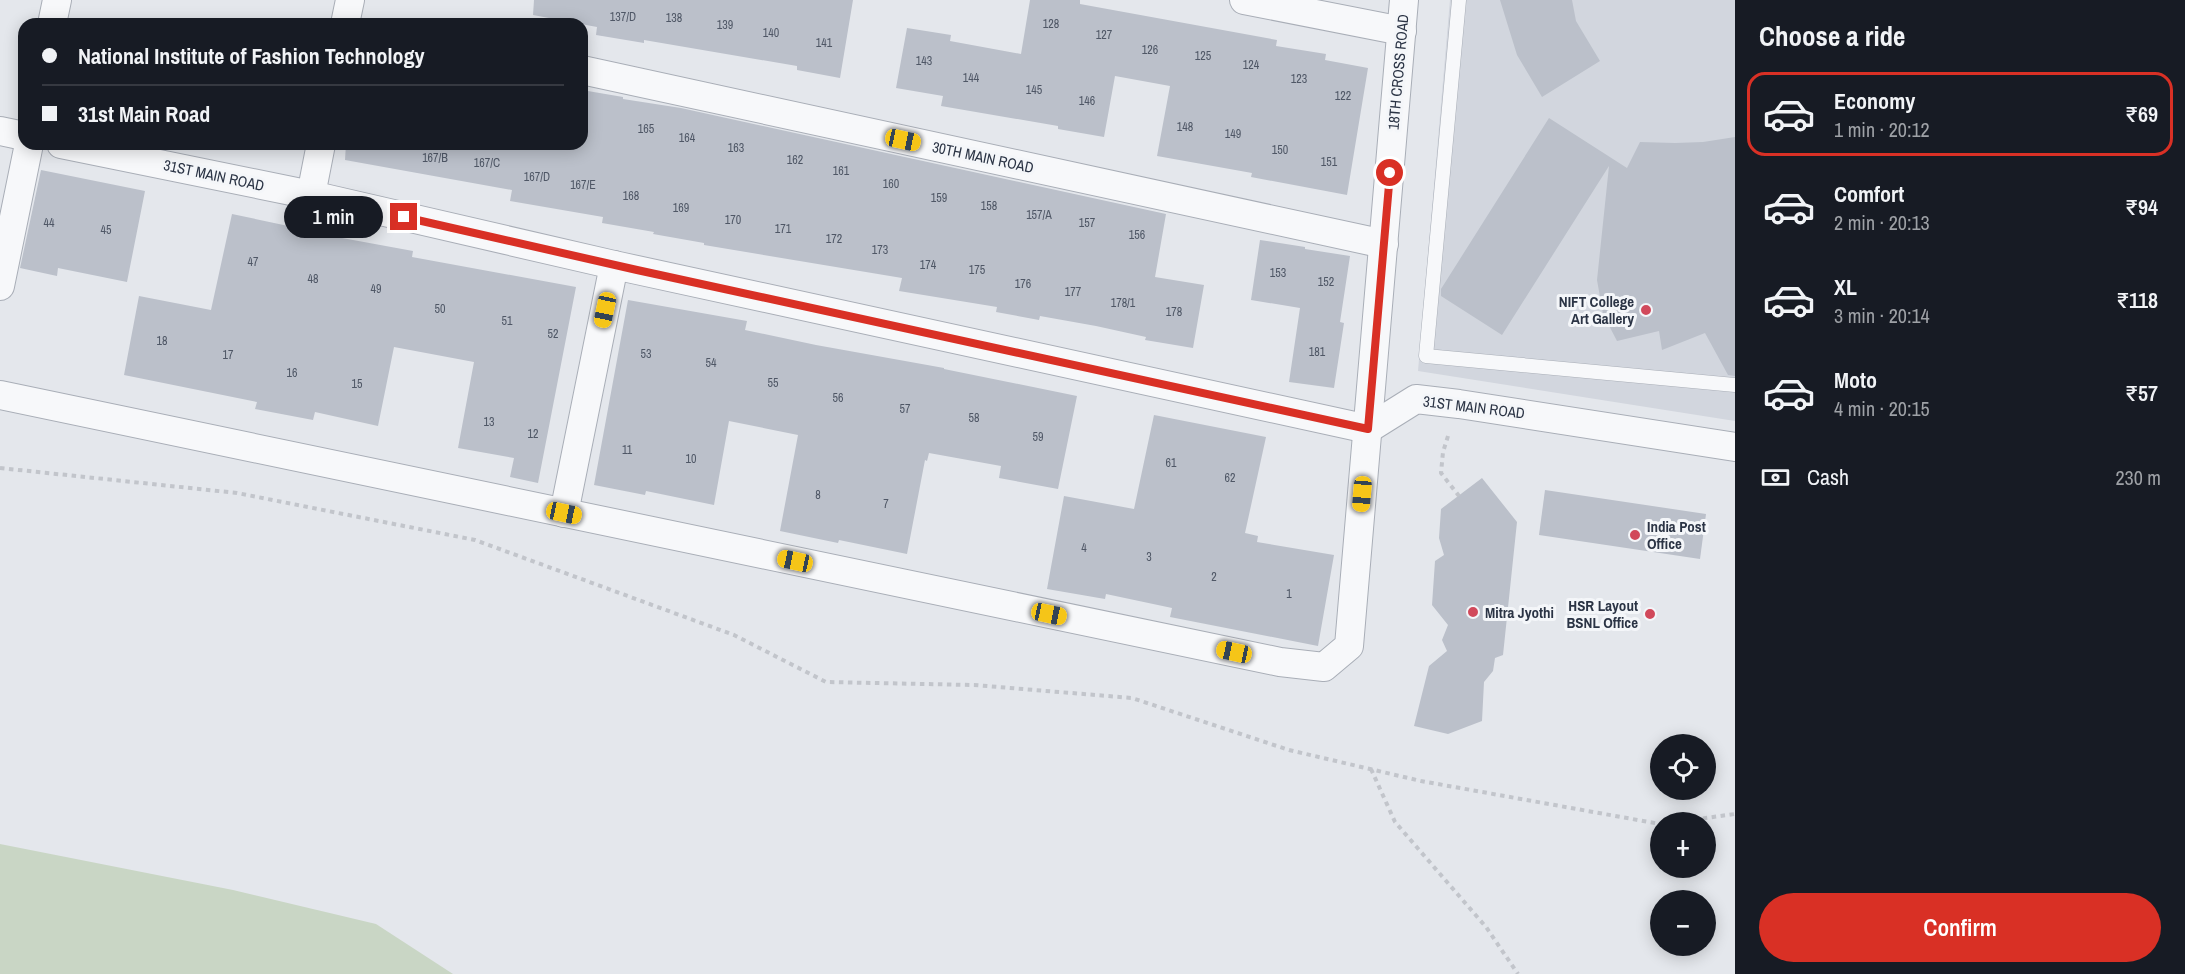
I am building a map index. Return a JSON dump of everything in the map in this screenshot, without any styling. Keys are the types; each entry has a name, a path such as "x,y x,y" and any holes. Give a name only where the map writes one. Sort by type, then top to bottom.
{"street":[{"path":"53,18 57,0"},
{"path":"1244,0 1402,31"},
{"name":"18TH CROSS ROAD","path":"564,513 1280,662 1324,667 1348,646 1404,0"},
{"name":"30TH MAIN ROAD","path":"588,71 1384,244"},
{"path":"0,131 18,135"},
{"path":"0,286 27,150"},
{"name":"31ST MAIN ROAD","path":"90,150 311,195 614,265 1368,429 1416,399 1735,447"},
{"path":"311,195 320,150"},
{"path":"0,395 564,513 614,265"}],"lane":[{"path":"1460,0 1426,356 1735,385"}],"path":[{"path":"1459,404 1443,452 1441,473 1459,496"},
{"path":"0,468 237,493 475,540 734,635 826,682 974,685 1132,699 1289,750 1421,781 1650,822"},
{"path":"1371,769 1395,822 1486,927 1518,974"},
{"path":"1716,817 1735,814"}],"shaded area":[{"path":"1450,0 1735,0 1735,421 1418,371"}],"green space":[{"path":"0,844 233,890 376,924 453,974 0,974"}],"building":[{"path":"534,0 853,0 840,78 797,70 797,66 644,40 644,43 596,35 597,27 588,25 588,18 549,18 533,15"},
{"path":"1030,0 1080,0 1080,4 1277,40 1276,46 1326,54 1325,60 1368,68 1347,195 1251,177 1252,173 1157,156 1170,86 1115,76 1104,137 1058,129 1058,126 941,106 943,96 896,88 907,28 951,35 950,41 1021,54"},
{"path":"1500,0 1572,0 1576,21 1600,61 1542,97 1517,55"},
{"path":"588,91 681,108 1166,214 1155,277 1204,285 1193,348 1145,340 1146,337 1096,326 1040,316 1039,320 996,312 997,307 899,291 902,278 704,245 704,243 653,234 654,232 602,223 603,217 510,201 512,190 345,160 346,150 588,150"},
{"path":"1549,118 1627,168 1640,142 1703,142 1735,137 1735,376 1728,375 1705,333 1662,350 1659,331 1617,341 1603,314 1597,280 1609,166 1502,335 1441,296 1441,289"},
{"path":"41,170 145,191 127,282 58,268 57,276 20,268"},
{"path":"232,214 293,227 293,229 413,251 412,257 576,287 538,483 510,477 514,458 458,448 474,362 394,347 378,426 315,412 313,420 255,409 257,402 124,375 139,296 211,310"},
{"path":"1260,240 1350,256 1340,322 1344,323 1334,388 1289,382 1300,308 1251,300"},
{"path":"628,300 747,321 745,330 1077,396 1058,489 999,478 1001,466 929,453 927,461 925,460 907,554 780,531 798,435 729,421 714,505 646,491 645,495 594,485"},
{"path":"1154,415 1266,437 1245,533 1258,536 1257,542 1334,555 1318,646 1170,617 1172,608 1106,594 1105,599 1047,589 1064,496 1134,509"},
{"name":"Mitra Jyothi","path":"1482,478 1517,522 1503,655 1495,658 1493,671 1484,682 1482,721 1448,734 1414,726 1429,666 1447,651 1442,640 1448,625 1432,605 1435,561 1444,555 1439,538 1441,509"},
{"path":"1545,490 1706,514 1700,559 1539,535"}],"place":[{"name":"NIFT College Art Gallery","path":"1646,310"},
{"name":"India Post Office","path":"1635,535"},
{"name":"Mitra Jyothi","path":"1473,612"},
{"name":"HSR Layout BSNL Office","path":"1650,614"}],"route":[{"path":"404,217 1368,429 1390,173"}]}
